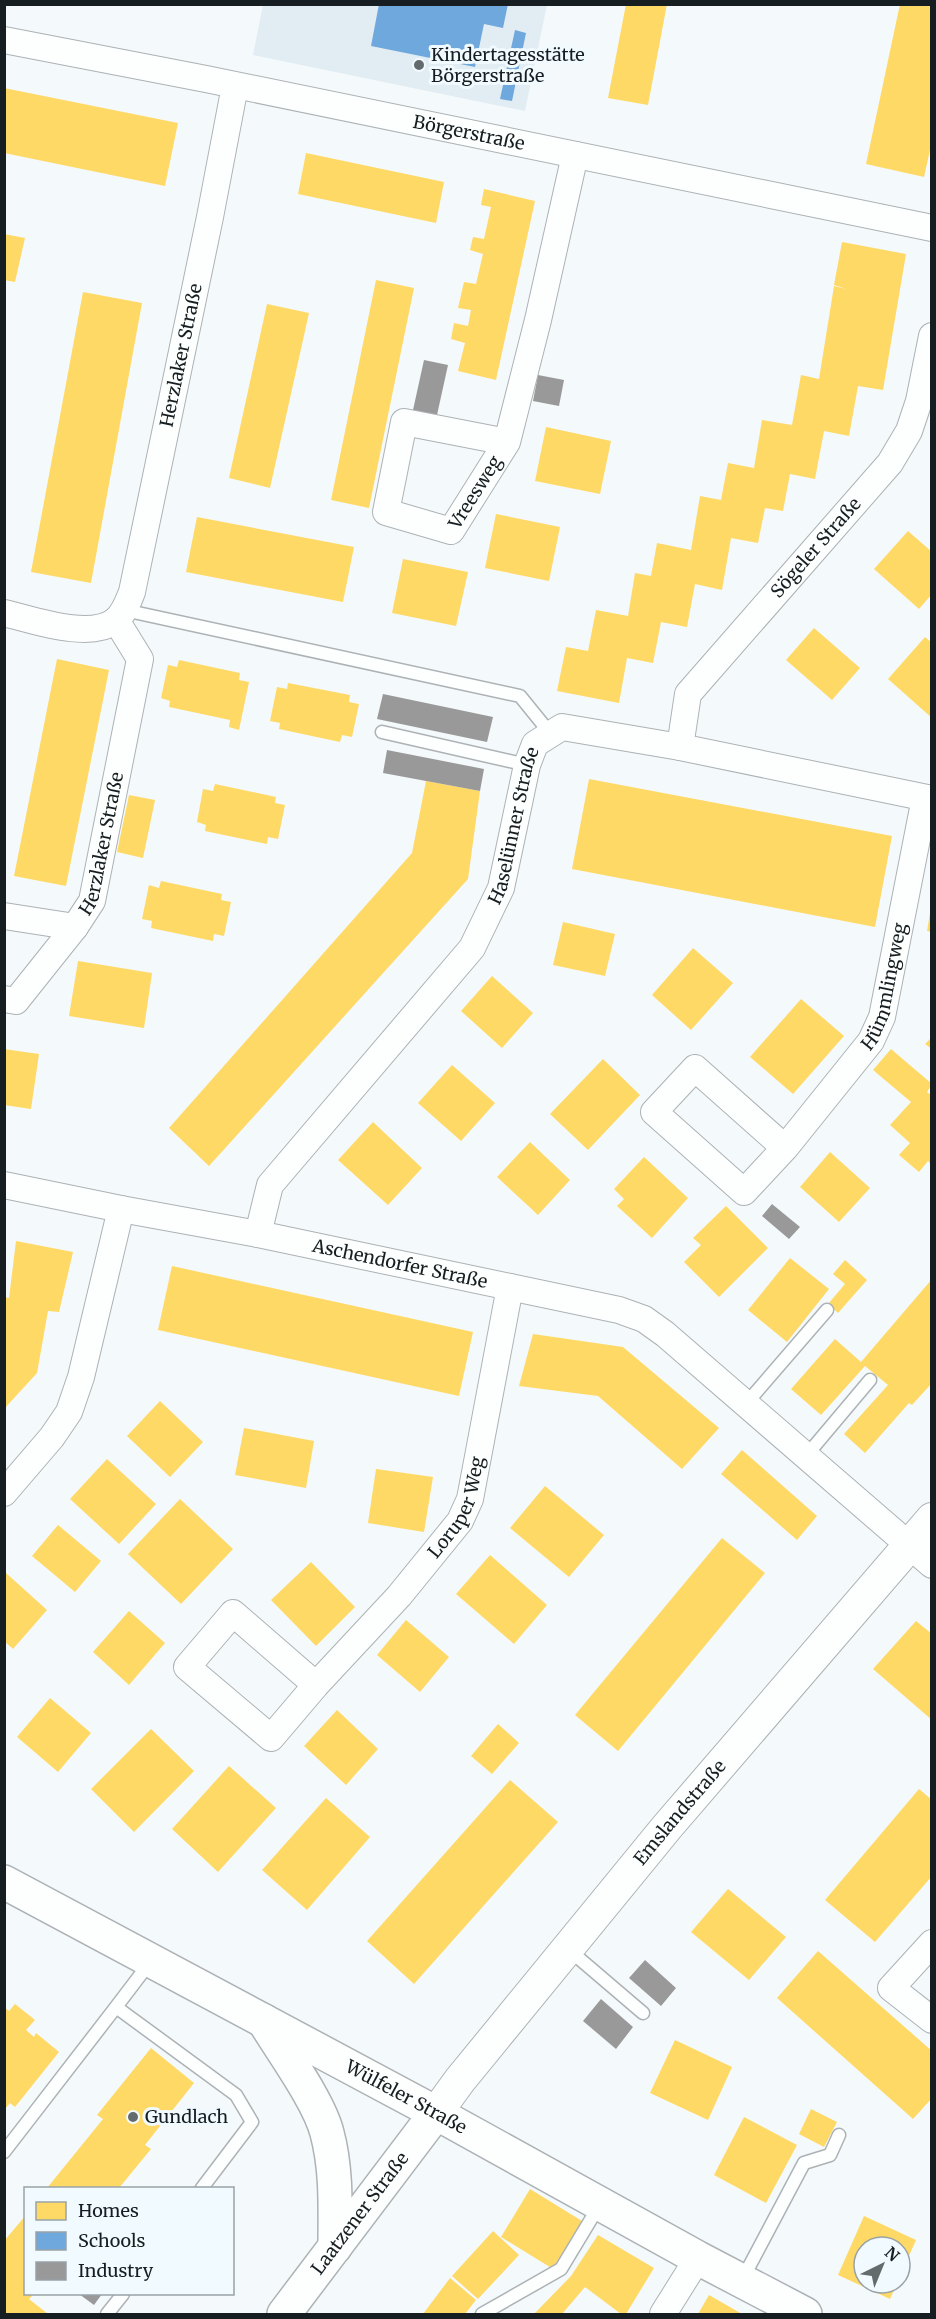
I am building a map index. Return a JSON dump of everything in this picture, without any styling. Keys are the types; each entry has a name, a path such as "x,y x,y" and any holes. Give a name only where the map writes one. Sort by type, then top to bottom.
{"main road":[{"name":"Wülfeler Straße","path":"4,1882 436,2113 741,2282 805,2314"},
{"path":"263,2020 314,2103 327,2131 334,2171 335,2247"},
{"name":"Laatzener Straße","path":"284,2314 436,2113"}],"street":[{"name":"Börgerstraße","path":"4,40 932,228"},
{"name":"Herzlaker Straße","path":"4,999 16,1001 75,927 92,901 140,659 120,615 132,592 210,218 235,86"},
{"name":"Vreesweg","path":"507,442 404,422 386,512 451,531 507,442 538,320 575,155"},
{"name":"Sögeler Straße","path":"680,747 688,694 890,463 919,416 932,336"},
{"path":"4,613 80,630 104,626 120,615"},
{"name":"Haselünner Straße","path":"258,1234 270,1185 472,948 501,888 527,765 535,744 550,733 562,727 680,747 928,798"},
{"name":"Hümmlingweg","path":"785,1148 695,1068 654,1112 744,1192 785,1148 871,1041 882,1017 928,798"},
{"name":"Herzlaker Straße","path":"4,916 75,927"},
{"path":"4,1185 121,1209 81,1377 69,1412 52,1437 4,1493"},
{"name":"Aschendorfer Straße","path":"121,1209 258,1234 619,1310 644,1320 665,1334 920,1555"},
{"name":"Loruper Weg","path":"316,1685 233,1613 187,1667 271,1738 316,1685 399,1596 460,1521 470,1499 510,1287"},
{"name":"Emslandstraße","path":"436,2113 460,2080 667,1827 920,1555 932,1519"},
{"path":"932,1943 891,1988 932,2020"},
{"path":"663,2314 698,2258"}],"lane":[{"path":"120,615 520,696 550,733"},
{"path":"382,732 527,765"},
{"path":"745,1405 827,1310"},
{"path":"806,1456 870,1380"},
{"path":"567,1949 642,2013"},
{"path":"4,2152 152,1960"},
{"path":"116,2007 236,2095 252,2122 203,2187"},
{"path":"741,2282 804,2163 830,2155 839,2135"},
{"path":"482,2314 561,2269 600,2205"},
{"path":"107,2314 122,2295"}],"shaded area":[{"name":"Kindertagesstätte Börgerstraße","path":"263,5 547,5 525,111 253,55"}],"building: Homes":[{"path":"626,4 667,4 648,105 608,98"},
{"path":"900,4 932,4 932,141 924,177 866,164"},
{"path":"4,88 178,123 165,186 4,153"},
{"path":"306,153 444,182 436,223 298,194"},
{"path":"484,189 535,201 496,380 458,371 465,343 451,339 454,323 468,326 471,310 458,308 464,282 476,284 483,254 470,250 473,237 484,239 491,207 481,205"},
{"path":"4,234 25,238 15,282 4,280"},
{"path":"842,242 906,254 883,390 858,386 849,436 824,431 815,479 790,474 783,511 765,508 758,543 731,538 722,590 695,584 687,627 661,622 653,663 627,658 619,703 557,691 566,647 588,651 596,610 628,616 635,573 651,576 657,543 691,550 700,496 721,500 728,463 754,468 762,420 792,425 801,375 819,379 834,286 846,289 834,285"},
{"path":"376,280 414,288 369,508 331,500"},
{"path":"83,292 142,303 91,583 31,572"},
{"path":"267,304 309,313 270,488 229,478"},
{"path":"546,427 611,441 600,494 535,481"},
{"path":"496,514 560,527 549,581 485,568"},
{"path":"197,517 354,547 343,602 186,572"},
{"path":"908,531 932,552 932,594 919,609 874,569"},
{"path":"403,559 468,572 456,626 392,613"},
{"path":"814,628 860,668 832,700 786,660"},
{"path":"925,637 932,643 932,718 888,679"},
{"path":"57,659 109,670 66,886 14,876"},
{"path":"179,660 240,673 239,680 249,682 239,730 229,727 230,720 169,707 170,701 161,698 168,665 177,667"},
{"path":"288,683 350,695 349,702 359,704 352,737 342,735 340,742 279,729 280,723 270,721 277,687 287,689"},
{"path":"589,779 892,836 875,927 572,869"},
{"path":"426,781 480,791 468,879 209,1166 169,1128 412,853"},
{"path":"215,784 276,797 275,803 285,805 278,839 268,837 267,844 205,831 206,825 197,822 203,789 213,791"},
{"path":"129,795 155,800 143,858 117,852"},
{"path":"161,881 222,894 221,900 231,902 224,936 214,934 213,941 151,928 152,921 142,919 149,885 159,888"},
{"path":"930,913 932,913 932,932 927,931"},
{"path":"563,922 615,934 605,976 553,965"},
{"path":"693,948 733,983 691,1030 652,995"},
{"path":"78,961 152,973 144,1028 69,1016"},
{"path":"492,976 533,1013 502,1048 461,1011"},
{"path":"801,999 844,1036 793,1094 750,1057"},
{"path":"932,1037 932,1049 925,1044"},
{"path":"4,1049 39,1054 31,1109 4,1105"},
{"path":"891,1049 932,1084 927,1092 932,1096 932,1165 928,1161 919,1172 899,1155 910,1143 890,1125 911,1102 873,1070"},
{"path":"603,1059 640,1095 588,1150 550,1114"},
{"path":"452,1065 495,1103 461,1141 418,1103"},
{"path":"373,1122 422,1168 388,1205 338,1160"},
{"path":"530,1142 570,1180 538,1215 497,1177"},
{"path":"830,1152 870,1188 839,1222 800,1187"},
{"path":"644,1157 688,1198 652,1238 617,1206 624,1199 614,1189"},
{"path":"726,1206 768,1248 719,1297 684,1262 701,1245 693,1238"},
{"path":"16,1241 73,1252 59,1312 48,1311 37,1373 4,1409 4,1297 9,1298"},
{"path":"790,1258 829,1289 787,1342 748,1310"},
{"path":"845,1260 867,1280 838,1313 828,1304 845,1284 833,1274"},
{"path":"172,1266 473,1332 459,1396 158,1330"},
{"path":"932,1279 932,1383 912,1405 909,1403 865,1453 844,1434 888,1385 865,1366 821,1415 791,1389 835,1339 861,1362"},
{"path":"533,1334 623,1347 719,1428 682,1469 598,1396 519,1386"},
{"path":"160,1401 203,1442 170,1477 127,1436"},
{"path":"244,1428 314,1441 306,1488 235,1475"},
{"path":"742,1450 817,1516 797,1540 721,1474"},
{"path":"107,1459 156,1504 119,1544 70,1499"},
{"path":"376,1469 433,1477 424,1532 368,1523"},
{"path":"545,1486 604,1535 569,1577 510,1528"},
{"path":"180,1499 233,1549 181,1604 128,1554"},
{"path":"58,1525 101,1561 75,1592 32,1556"},
{"path":"722,1538 765,1573 618,1751 575,1715"},
{"path":"490,1555 547,1605 514,1644 456,1594"},
{"path":"311,1562 355,1607 316,1646 271,1600"},
{"path":"6,1573 47,1610 13,1649 4,1641"},
{"path":"129,1611 165,1643 129,1685 93,1652"},
{"path":"406,1620 449,1657 420,1692 377,1655"},
{"path":"916,1621 932,1634 932,1720 873,1669"},
{"path":"50,1698 91,1733 58,1772 17,1737"},
{"path":"337,1710 378,1749 346,1785 304,1746"},
{"path":"498,1724 519,1743 492,1774 471,1756"},
{"path":"151,1729 194,1771 134,1832 91,1789"},
{"path":"229,1766 276,1808 218,1872 172,1829"},
{"path":"510,1780 558,1822 414,1984 367,1941"},
{"path":"919,1789 932,1800 932,1876 875,1942 825,1900"},
{"path":"326,1798 370,1837 307,1910 262,1870"},
{"path":"728,1889 786,1937 749,1980 691,1932"},
{"path":"818,1951 932,2051 932,2098 913,2119 777,1998"},
{"path":"15,2004 35,2020 26,2030 34,2037 36,2033 59,2052 15,2107 10,2103 4,2110 4,2007 9,2011"},
{"path":"675,2040 732,2067 708,2120 650,2093"},
{"name":"Gundlach","path":"151,2048 194,2083 145,2145 151,2149 120,2187 48,2187 103,2119 97,2115"},
{"path":"811,2109 837,2122 824,2147 799,2134"},
{"path":"744,2117 797,2145 766,2203 714,2175"},
{"path":"530,2189 582,2221 553,2269 501,2237"},
{"path":"864,2216 905,2235 856,2235"},
{"path":"24,2217 24,2295 33,2295 29,2299 48,2314 5,2314 4,2241"},
{"path":"493,2231 519,2255 478,2299 452,2276"},
{"path":"598,2235 654,2268 626,2314 621,2314 585,2287 562,2314 534,2314 571,2276"},
{"path":"852,2243 852,2281 838,2275"},
{"path":"450,2278 476,2300 465,2314 423,2314"},
{"path":"709,2295 742,2314 698,2314"}],"building: Schools":[{"path":"379,4 508,4 503,28 484,24 475,67 371,46"},
{"path":"515,30 526,33 512,101 500,99"}],"building: Industry":[{"path":"424,360 448,365 437,415 413,410"},
{"path":"538,375 564,380 559,406 533,401"},
{"path":"383,694 493,717 487,742 377,719"},
{"path":"387,750 484,769 480,791 383,773"},
{"path":"772,1204 800,1227 789,1239 762,1216"},
{"path":"645,1960 676,1988 661,2006 629,1978"},
{"path":"601,1999 633,2027 616,2049 583,2021"},
{"path":"80,2295 101,2295 94,2305"}],"place":[{"name":"Kindertagesstätte Börgerstraße","path":"419,65"},
{"name":"Gundlach","path":"133,2117"}]}
